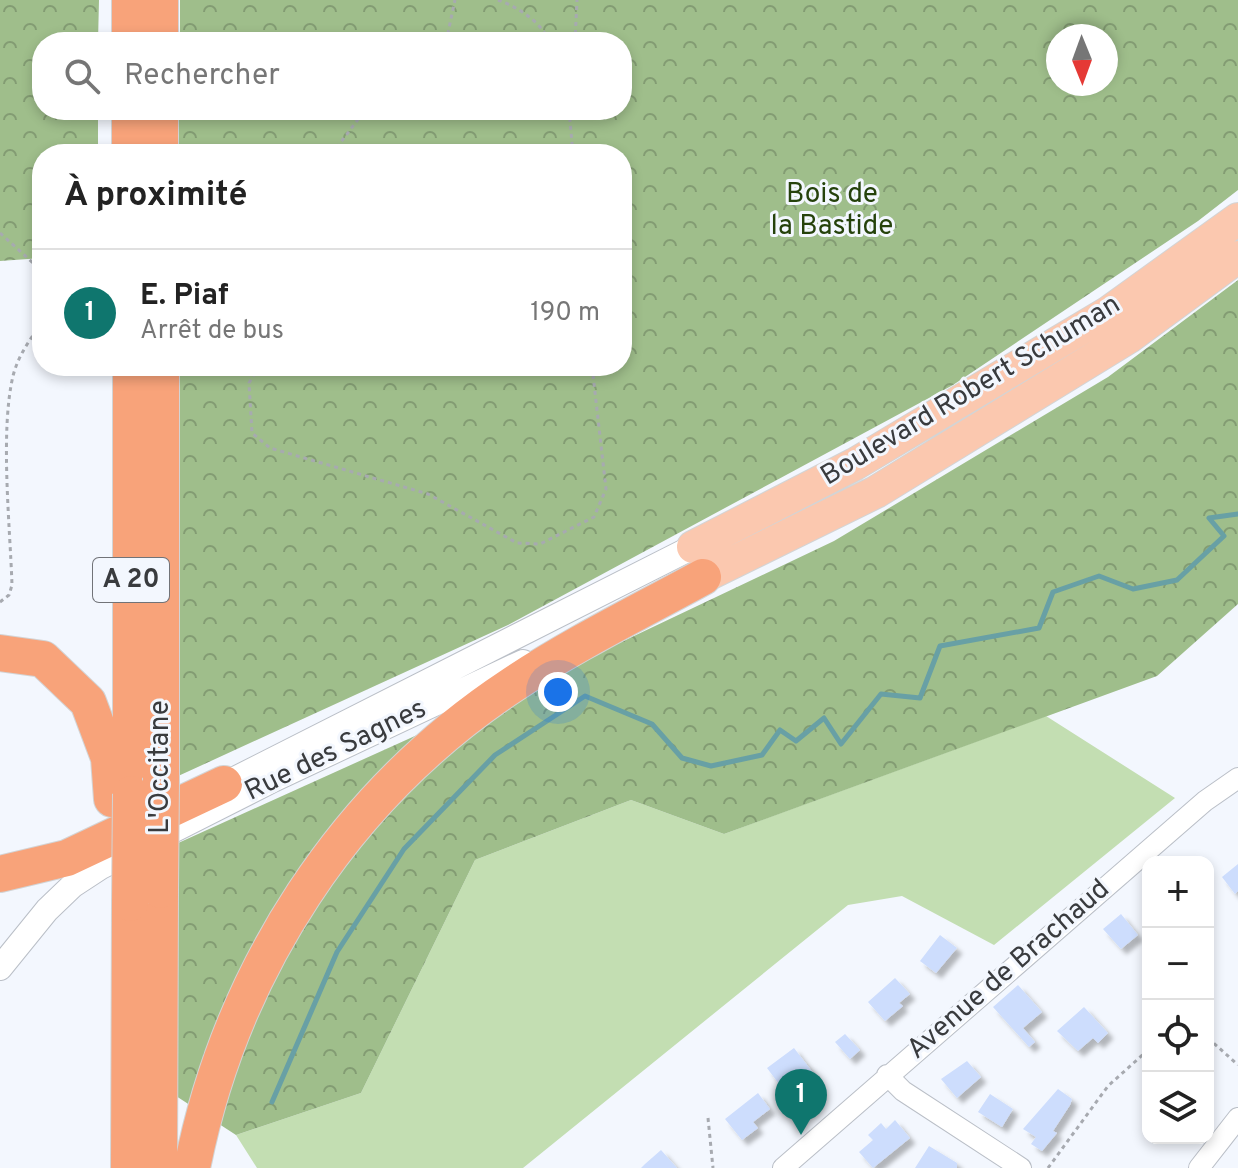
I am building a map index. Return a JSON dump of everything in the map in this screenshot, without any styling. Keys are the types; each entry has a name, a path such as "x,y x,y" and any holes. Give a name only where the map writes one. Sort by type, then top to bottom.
{"highway":[{"path":"130,0 130,32"},
{"path":"160,0 160,32"},
{"path":"130,120 130,144"},
{"path":"160,120 160,144"},
{"name":"L'Occitane","path":"131,376 135,791 145,896 159,1168"},
{"name":"L'Occitane","path":"135,791 160,376"},
{"path":"192,1168 215,1074 242,1005 278,933 353,825 404,770 513,684 698,562"},
{"path":"0,653 43,659 88,702 109,758 135,791 114,875 145,896"},
{"path":"0,874 67,858 224,784"},
{"name":"L'Occitane","path":"129,1168 145,896"}],"main road":[{"name":"Boulevard Robert Schuman","path":"698,562 1109,312 1238,219"},
{"name":"Boulevard Robert Schuman","path":"698,562 876,492 1129,337 1238,257"}],"street":[{"name":"Rue des Sagnes","path":"0,944 51,888 90,858 224,784 698,562"},
{"name":"Rue des Sagnes","path":"0,968 47,910 72,886 101,867 698,562"},
{"name":"Avenue de Brachaud","path":"783,1168 1205,801 1238,778"},
{"path":"887,1075 903,1091 1021,1168"},
{"path":"1199,1168 1238,1118"}],"path":[{"path":"448,32 455,0"},
{"path":"498,0 513,5 546,32"},
{"path":"575,32 577,0"},
{"path":"340,144 358,120"},
{"path":"570,120 572,144"},
{"path":"0,233 32,262"},
{"path":"0,602 9,595 12,585 7,413 13,374 32,336"},
{"path":"253,376 249,383 252,433 270,448 428,494 517,543 540,544 594,517 606,489 593,376"},
{"path":"1214,1043 1238,1065"},
{"path":"1048,1168 1108,1086 1142,1055"},
{"path":"708,1118 713,1168"}],"green space":[{"path":"0,0 99,0 98,32 32,32 32,120 98,120 98,144 32,144 32,259 0,261"},
{"name":"Bois de la Bastide","path":"180,0 1238,0 1238,190 1198,221 953,385 508,625 176,777 178,376 632,376 632,144 179,144 179,120 632,120 632,32 180,32"},
{"path":"1238,280 1238,604 1157,676 724,834 631,800 475,860 361,1093 236,1135 176,1096 176,844 594,655 834,541 1108,377"},
{"path":"1046,716 1175,798 994,945 902,896 848,905 523,1168 257,1168 236,1135 361,1093 475,860 631,800 724,834"}],"building":[{"path":"1238,864 1238,891 1235,894 1222,877"},
{"path":"1121,914 1138,935 1121,949 1103,929"},
{"path":"940,935 957,948 936,973 920,961"},
{"path":"895,978 910,994 899,1003 903,1006 885,1021 868,1002"},
{"path":"1018,985 1042,1012 1023,1028 1035,1042 1029,1047 993,1007"},
{"path":"1084,1007 1108,1033 1098,1043 1093,1038 1078,1051 1057,1031"},
{"path":"845,1034 860,1050 850,1059 835,1042"},
{"path":"794,1048 814,1074 785,1092 767,1068"},
{"path":"967,1061 981,1077 957,1098 941,1079"},
{"path":"1058,1089 1072,1099 1053,1131 1057,1133 1042,1151 1031,1144 1036,1137 1023,1129"},
{"path":"758,1093 770,1109 753,1122 758,1128 742,1140 725,1119"},
{"path":"990,1094 1013,1109 1002,1127 978,1112"},
{"path":"895,1120 910,1138 873,1168 859,1152 873,1140 868,1135 881,1123 886,1129"},
{"path":"929,1146 957,1163 957,1168 915,1168"},
{"path":"661,1150 677,1168 641,1168 645,1164"}],"waterway":[{"path":"272,1102 337,952 404,849 495,755 585,696 652,724 682,758 711,766 762,755 780,730 796,741 824,718 841,744 881,694 920,698 940,646 1039,628 1053,592 1099,576 1133,589 1177,580 1224,536 1209,518 1238,514"}],"place":[{"name":"E. Piaf","path":"801,1135"}]}
